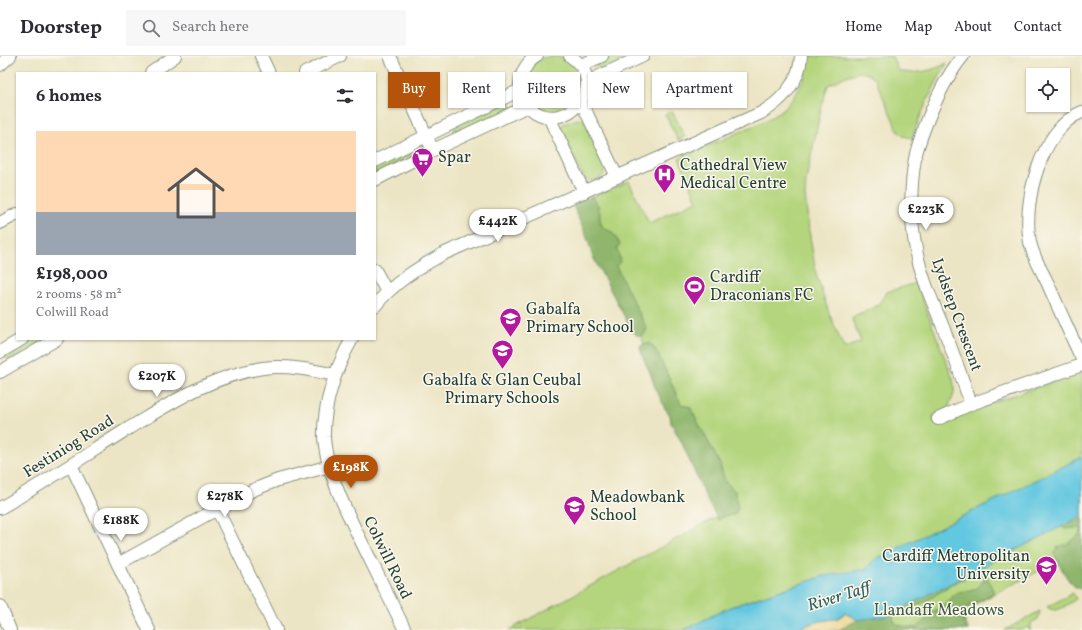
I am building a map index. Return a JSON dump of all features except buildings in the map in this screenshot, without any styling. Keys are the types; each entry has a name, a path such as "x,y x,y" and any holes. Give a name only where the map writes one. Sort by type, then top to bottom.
{"street":[{"path":"0,65 10,56"},
{"path":"152,72 175,56"},
{"path":"261,56 269,72"},
{"path":"307,72 340,56"},
{"path":"390,56 433,150"},
{"path":"522,72 524,61 537,56"},
{"path":"531,108 537,113 549,117 562,116 570,112 581,101 587,90 588,82 581,65 570,56"},
{"path":"581,65 602,56"},
{"path":"609,72 643,56"},
{"path":"376,305 388,292 417,269 443,254 770,108 784,96 790,87 799,68 801,56"},
{"name":"Lydstep Crescent","path":"963,56 953,69 935,101 915,158 911,196 912,220 923,276 972,404"},
{"path":"376,161 513,93"},
{"path":"581,101 617,176"},
{"path":"376,179 433,150 524,108"},
{"path":"1082,112 1068,120 1060,127 1048,143 1040,158 1032,189 1029,215 1029,234 1034,254 1082,359"},
{"path":"549,117 584,192"},
{"path":"0,223 16,215"},
{"path":"376,272 388,292"},
{"path":"0,352 20,340"},
{"path":"0,372 55,340"},
{"name":"Colwill Road","path":"351,340 335,374 324,426 324,439 330,466 347,512 405,630"},
{"path":"938,419 972,404 1082,365"},
{"name":"Festiniog Road","path":"0,508 160,409 193,391 231,375 264,368 304,369 335,374"},
{"path":"70,465 149,630"},
{"path":"118,564 238,497 278,480 330,466"},
{"path":"216,509 276,630"},
{"path":"0,606 10,630"}],"green space":[{"path":"553,56 564,58 573,64 578,72 528,72 533,64 542,58"},
{"path":"612,56 633,56 600,70 597,67 597,63"},
{"path":"809,56 892,56 898,71 910,73 930,70 947,63 919,119 912,138 903,136 898,131 876,81 871,76 865,73 853,74 828,85 821,109 806,180 805,195 816,274 829,313 844,348 861,342 852,320 853,317 877,306 887,292 916,283 954,383 954,392 949,405 950,407 933,416 934,422 1082,372 1082,457 874,560 867,569 824,576 730,607 684,630 509,630 724,513 578,203 629,181 649,223 697,201 679,158 764,121 782,110 801,86"},
{"path":"509,101 513,109 456,135 453,127 494,108 505,108 505,103"},
{"path":"539,108 567,108 553,112"},
{"path":"672,111 685,137 678,140 665,114"},
{"path":"583,118 607,165 603,176 594,181 584,179 560,128 563,124"},
{"path":"421,144 424,148 376,174 376,165"},
{"path":"592,197 600,212 602,225 607,230 612,232 620,244 617,248 620,262 616,266 647,329 644,335 637,335 631,329 592,255 591,248 573,205 574,203"},
{"path":"29,340 45,340 9,361 5,354"},
{"path":"647,343 652,345 657,352 681,404 690,407 720,464 725,481 735,491 738,509 734,515 726,516 718,520 707,500 681,441 671,423 670,415 664,407 656,390 642,355 640,347"},
{"path":"1082,492 1082,529 1064,529 1057,517"},
{"name":"Llandaff Meadows","path":"1082,516 1082,551 1060,560 960,612 969,630 838,630 887,616"},
{"path":"1082,529 1082,589 1077,588 1069,580 1054,553 1058,547 1073,540"},
{"path":"966,567 972,575 956,582 926,601 897,613 894,615 893,619 897,624 916,628 948,602 954,595 959,592 970,591 977,588 987,577 994,593 962,610 961,616 967,630 834,630"},
{"path":"1073,593 1076,599 1066,606 1054,610 1047,607"},
{"path":"1040,611 1038,619 1031,623 1031,630 1029,630 1028,627 1022,630 1005,630"}],"sand":[{"path":"845,613 858,620 838,630 794,630 816,622 838,618"}],"water":[{"name":"River Taff","path":"1082,457 1082,516 887,616 858,620 845,613 838,618 816,622 794,630 684,630 730,607 824,576 866,569 874,560"}],"place":[{"name":"Spar","path":"423,178"},
{"name":"Cathedral View Medical Centre","path":"665,194"},
{"name":"Cardiff Draconians FC","path":"694,306"},
{"name":"Gabalfa Primary School","path":"510,338"},
{"name":"Gabalfa & Glan Ceubal Primary Schools","path":"502,370"},
{"name":"Meadowbank School","path":"575,526"},
{"name":"Cardiff Metropolitan University","path":"1046,586"}]}
